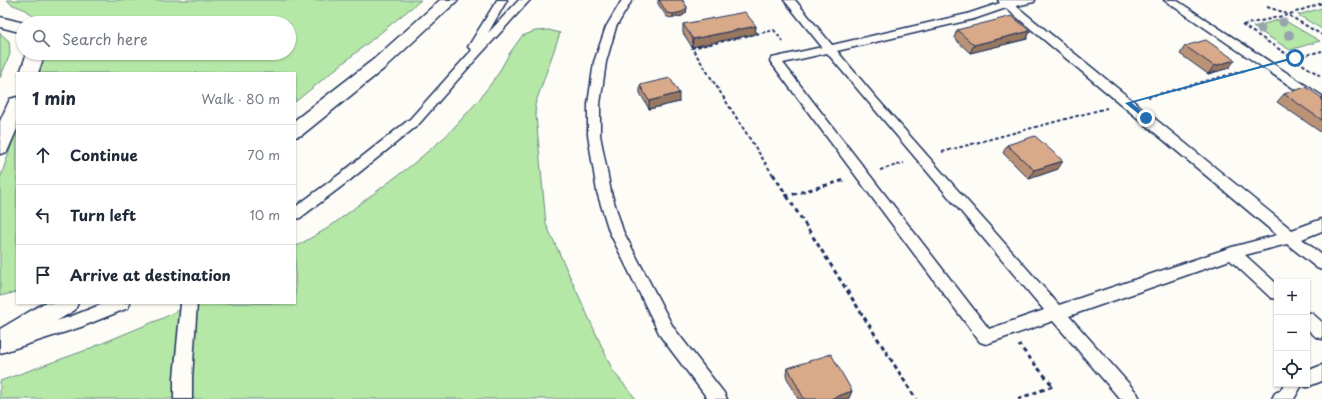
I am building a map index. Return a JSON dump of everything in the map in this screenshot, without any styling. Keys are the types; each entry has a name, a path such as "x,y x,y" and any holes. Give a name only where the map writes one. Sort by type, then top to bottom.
{"street":[{"path":"296,129 380,63 450,0"},
{"path":"1,20 16,25"},
{"path":"28,72 33,60"},
{"path":"0,147 16,106"},
{"path":"0,342 64,304"}],"lane":[{"path":"464,65 502,0"},
{"path":"296,213 345,177 414,122 464,65 525,0"},
{"path":"627,0 611,27 600,62 594,104 594,135 604,192 616,231 667,332 718,399"},
{"path":"789,0 869,97 1131,399"},
{"path":"1030,0 1006,2 970,17 776,61 986,337 1232,253 1290,237 1322,226"},
{"path":"1169,0 1322,102"},
{"path":"1006,2 1322,264"},
{"path":"1232,253 1274,290"},
{"path":"0,346 75,322 120,304"},
{"path":"183,399 188,304"},
{"path":"1310,322 1322,332"},
{"path":"1310,377 1322,373"},
{"path":"1281,399 1286,397 1292,387"}],"path":[{"path":"1322,3 1287,14 1242,25 1295,58 1322,77"},
{"path":"1267,7 1287,14 1322,36"},
{"path":"795,57 774,30 692,48 916,399"},
{"path":"787,196 922,158 1322,51"},
{"path":"1007,330 1053,386 1018,399"}],"green space":[{"path":"7,0 421,0 296,101 296,72 36,72 41,60 296,60 296,16 33,16 26,10 11,4"},
{"path":"1322,8 1322,29 1298,15"},
{"path":"1282,19 1320,41 1290,50 1253,27"},
{"path":"549,30 560,33 535,105 546,224 613,371 636,399 0,399 0,381 81,352 163,318 190,304 296,304 296,246 328,228 413,164 447,135 478,101 498,74 509,54 522,36 535,31"},
{"path":"0,33 9,41 10,54 0,78"},
{"path":"16,131 16,292 0,296 0,179"}],"building":[{"path":"659,0 682,0 687,7 682,12 673,14 667,13"},
{"path":"745,12 756,26 693,39 683,24"},
{"path":"1012,16 1030,31 974,45 957,30"},
{"path":"1206,40 1235,60 1214,66 1185,46"},
{"path":"670,78 679,93 649,101 640,85"},
{"path":"1306,87 1322,98 1322,120 1284,94"},
{"path":"1035,136 1063,161 1034,170 1007,145"},
{"path":"831,354 852,391 830,399 804,399 788,368"}],"route":[{"path":"1146,118 1127,103 1295,58"}]}
